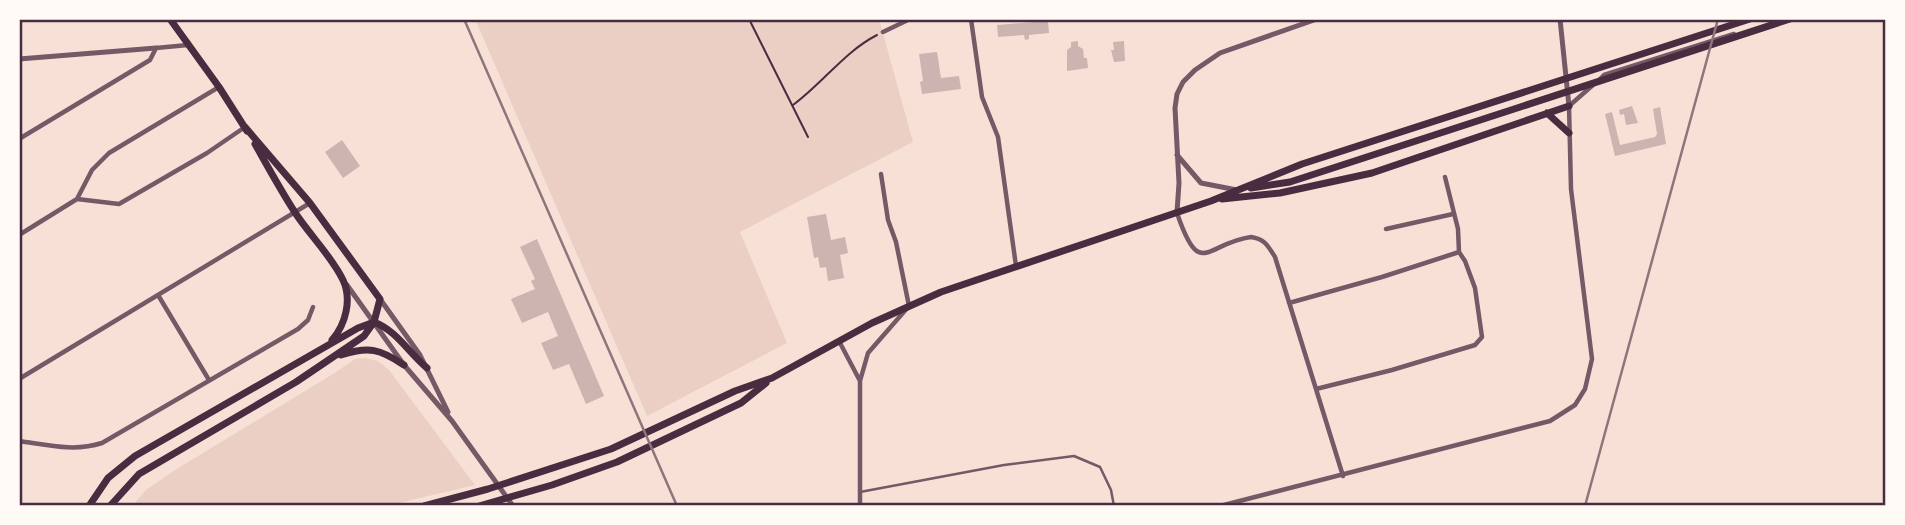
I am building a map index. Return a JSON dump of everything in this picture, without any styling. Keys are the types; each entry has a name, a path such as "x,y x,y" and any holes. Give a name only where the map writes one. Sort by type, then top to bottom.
{"main road":[{"path":"170,19 219,87 295,212 343,280 347,297 346,312 337,334 327,346"},
{"path":"424,506 488,489 611,449 735,391 772,378 839,341 940,292 1211,201 1302,164 1751,19"},
{"path":"1240,190 1290,182 1790,19"},
{"path":"1211,201 1280,193 1372,173 1569,106"},
{"path":"1547,113 1569,134"},
{"path":"110,506 139,474 296,382 365,336 374,322 380,299 310,203 245,127"},
{"path":"89,506 108,478 135,456 358,328 374,322 393,331 412,355 427,368"},
{"path":"334,357 370,349 389,355 404,365"},
{"path":"479,506 552,485 617,462 741,403 772,378"},
{"path":"117,506 119,495"}],"street":[{"path":"883,32 910,19"},
{"path":"971,19 982,97 998,137 1016,267"},
{"path":"1317,19 1220,54 1195,70 1183,82 1177,94 1175,108 1177,212 1190,247 1212,252 1244,238 1263,240 1275,257 1343,476"},
{"path":"1220,506 1550,421 1575,405 1585,389 1592,359 1571,189 1569,106 1559,19"},
{"path":"1569,106 1604,75 1779,19"},
{"path":"19,58 189,45"},
{"path":"19,139 150,60 156,48"},
{"path":"19,235 78,199 92,170 109,153 219,87"},
{"path":"78,199 119,204 207,153 245,127"},
{"path":"1177,155 1201,183 1240,190"},
{"path":"860,506 860,382 868,353 909,306 896,242 888,220 881,174"},
{"path":"1315,389 1475,345 1482,337 1475,288 1459,252 1458,229 1445,177"},
{"path":"19,379 310,203"},
{"path":"1386,229 1453,214"},
{"path":"1289,303 1459,252"},
{"path":"343,280 404,365 452,421 513,506"},
{"path":"158,295 209,380"},
{"path":"380,299 420,355 452,421"},
{"path":"19,441 72,449 102,443 298,329 308,320 313,307"},
{"path":"839,341 860,382"}],"lane":[{"path":"860,492 1004,465 1074,456 1100,467 1111,490 1114,506"}],"path":[{"path":"749,19 808,137"},
{"path":"793,105 813,90 864,41 883,32"}],"shaded area":[{"path":"475,19 879,19 913,142 740,232 787,343 647,416"},
{"path":"355,359 378,361 389,370 475,485 386,506 132,506 146,490 175,470"}],"building":[{"path":"1048,21 1049,33 1029,35 1029,39 1025,40 1024,35 998,37 997,25"},
{"path":"1078,41 1084,58 1087,58 1088,68 1067,71 1067,50 1071,47 1071,42"},
{"path":"1124,41 1125,61 1114,62 1111,50 1114,50 1113,42"},
{"path":"937,52 941,78 959,76 961,89 922,94 919,54"},
{"path":"1632,106 1638,123 1626,125 1624,114 1620,115 1619,110"},
{"path":"1660,107 1666,144 1615,156 1605,114 1612,112 1620,145 1655,137 1657,134 1653,109"},
{"path":"342,140 360,166 343,178 325,152"},
{"path":"826,214 831,240 845,237 848,253 840,255 844,278 828,281 826,267 820,268 818,257 814,258 807,217"},
{"path":"537,239 604,396 586,404 569,364 553,370 541,343 558,336 548,312 522,323 511,299 535,289 531,281 535,279 520,247"}],"railway":[{"path":"464,19 677,506"},
{"path":"1585,506 1718,19"}]}
